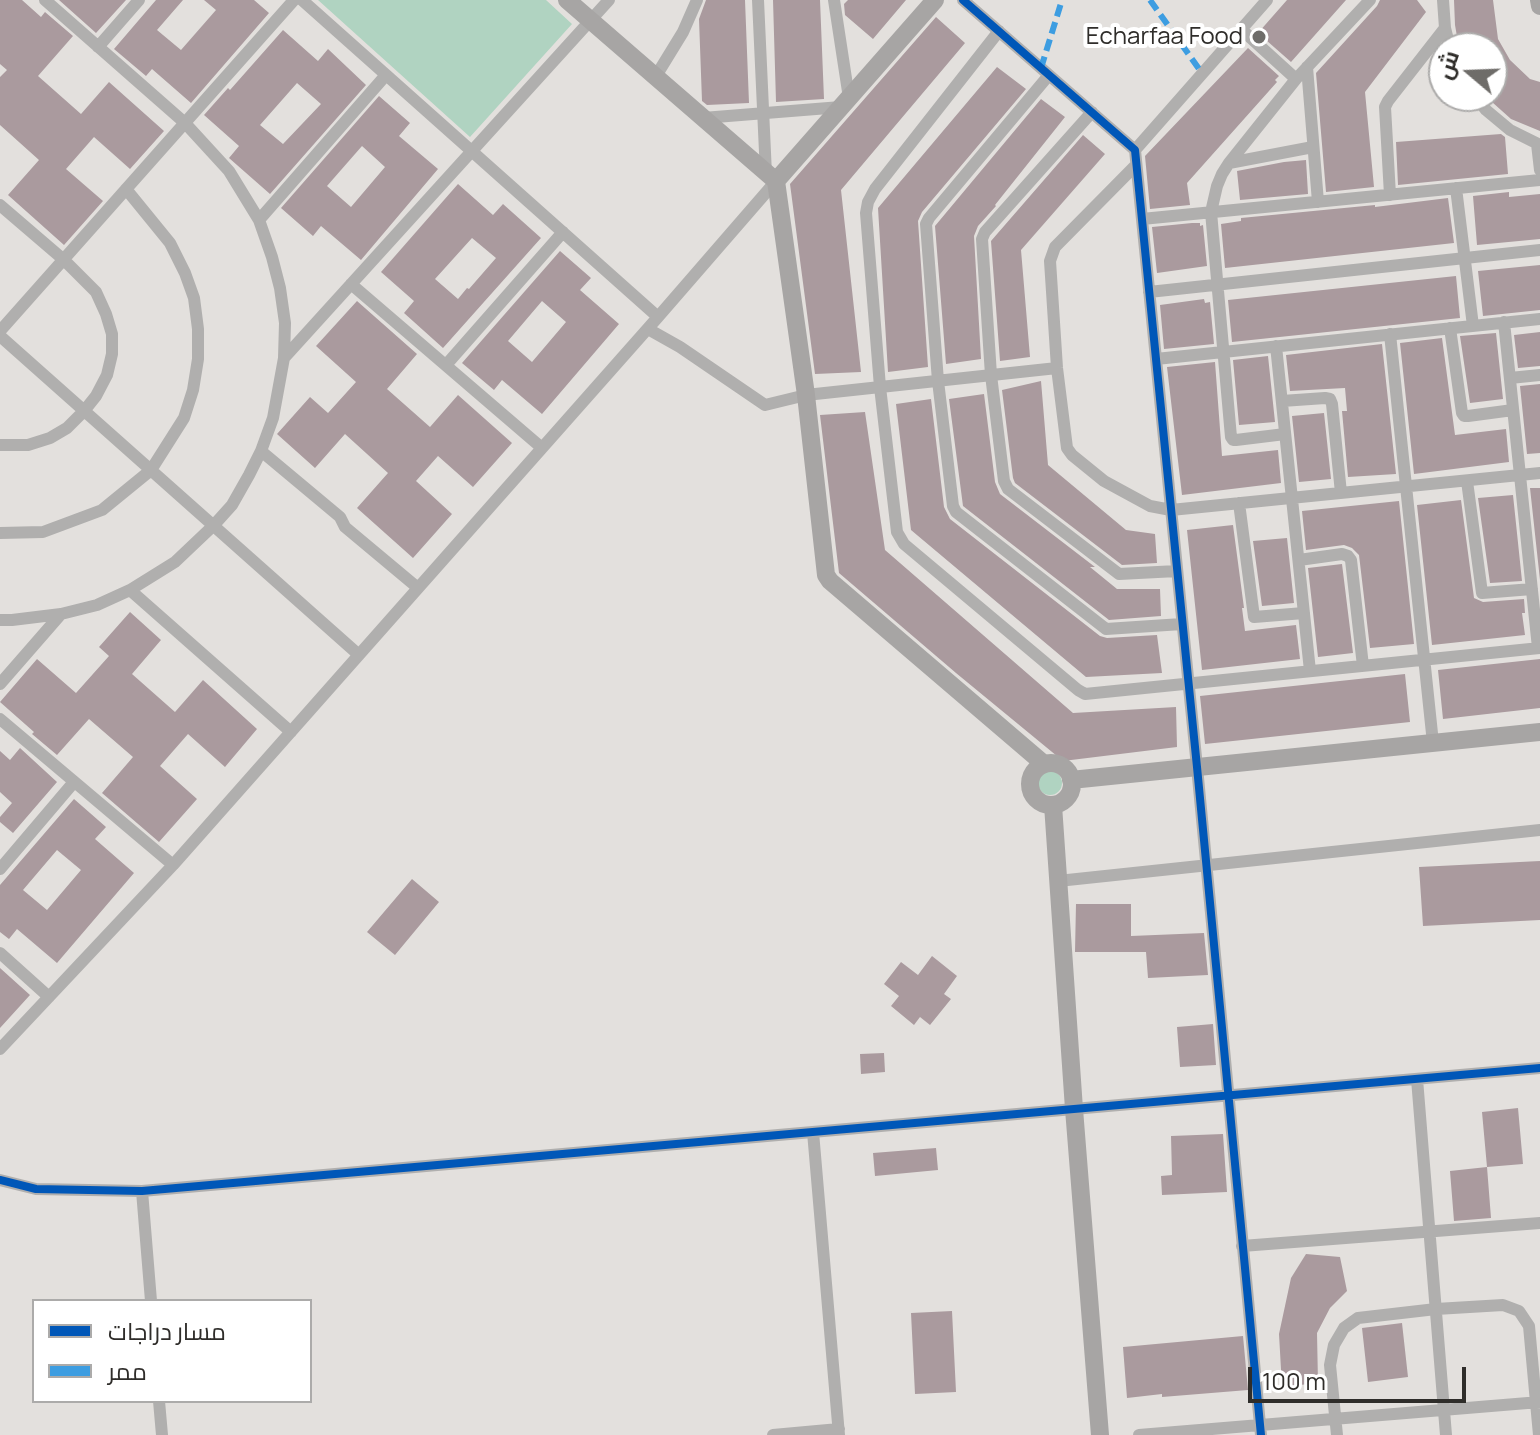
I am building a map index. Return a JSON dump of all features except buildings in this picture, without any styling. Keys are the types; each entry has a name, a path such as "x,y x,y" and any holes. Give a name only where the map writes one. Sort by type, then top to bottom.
{"street":[{"path":"0,620 61,614 97,605 130,590 175,562 232,505 261,451 273,418 284,358 285,323 272,257 259,220 229,171 185,123 45,0"},
{"path":"98,47 139,0"},
{"path":"294,0 0,334 359,655"},
{"path":"302,0 658,317"},
{"path":"567,0 771,178"},
{"path":"284,358 609,0"},
{"path":"656,76 683,32 697,0"},
{"path":"758,0 763,113 806,395 826,575 1044,764"},
{"path":"834,0 845,102"},
{"path":"0,1049 173,865 648,329 771,178 845,102 935,0"},
{"path":"963,0 1135,150 1260,1430"},
{"path":"1135,150 1267,0"},
{"path":"1285,434 1233,440 1231,437 1211,212 1217,186 1229,163 1296,79 1370,0"},
{"path":"1443,0 1446,32"},
{"path":"1539,0 1540,6"},
{"path":"1390,195 1385,107 1445,28"},
{"path":"1241,29 1296,79"},
{"path":"999,31 884,177 868,202 866,213 880,387 897,532 904,544 1085,694 1539,648 1532,589 1533,536 1520,475 1504,322"},
{"path":"1307,67 1318,202"},
{"path":"259,220 386,75"},
{"path":"1049,75 926,224 938,381 953,506 956,512 1106,629 1182,624"},
{"path":"703,118 845,102"},
{"path":"1092,112 982,239 991,375 1004,481 1008,489 1119,574 1177,571"},
{"path":"1488,112 1510,130 1538,145 1540,170"},
{"path":"1229,163 1313,147"},
{"path":"1136,165 1055,247 1050,261 1057,368 1067,448 1112,486 1150,506 1171,510 1540,473"},
{"path":"1142,219 1540,180"},
{"path":"1456,188 1473,326"},
{"path":"0,533 43,532 102,510 151,470 184,418 198,359 194,298 170,243 126,189"},
{"path":"0,205 96,292 112,334 112,354 107,375 96,396 67,428 28,445 0,445"},
{"path":"446,365 563,232"},
{"path":"1149,292 1540,250"},
{"path":"351,284 542,448"},
{"path":"1156,359 1540,319"},
{"path":"1450,328 1464,416 1513,410"},
{"path":"648,329 765,405 806,395 1057,368"},
{"path":"1390,334 1433,743"},
{"path":"1276,346 1310,671"},
{"path":"1510,378 1540,375"},
{"path":"1282,401 1330,399 1341,493"},
{"path":"261,451 418,588"},
{"path":"1467,481 1482,593 1532,589"},
{"path":"1239,503 1254,617 1304,613"},
{"path":"1299,560 1342,554 1351,560 1363,666"},
{"path":"130,590 291,732"},
{"path":"0,684 61,614"},
{"path":"0,719 173,865"},
{"path":"1071,780 1540,732"},
{"path":"1044,764 1058,764 1071,780 1065,799 1053,805 1038,801 1030,789 1032,774 1044,764"},
{"path":"0,869 74,782"},
{"path":"1053,805 1100,1435"},
{"path":"1058,881 1540,830"},
{"path":"0,953 49,997"},
{"path":"0,1180 36,1189 142,1191 1540,1068"},
{"path":"1417,1079 1446,1435"},
{"path":"773,1435 839,1432 813,1132"},
{"path":"142,1191 151,1299"},
{"path":"1242,1246 1540,1223"},
{"path":"1337,1435 1330,1365 1334,1345 1344,1328 1358,1318 1503,1305 1519,1311 1529,1326 1539,1435"},
{"path":"1139,1435 1260,1430 1335,1419 1538,1402"},
{"path":"159,1403 162,1435"}],"green space":[{"path":"318,0 546,0 572,24 470,137"},
{"path":"1050,771 1061,778 1062,783 1055,794 1050,795 1039,788 1038,783 1045,772"}],"marked path":[{"path":"1041,68 1062,0"},
{"path":"1150,0 1202,73"}],"cycle path":[{"path":"963,0 1135,150 1261,1435"},
{"path":"0,1180 36,1189 142,1191 1540,1068"}],"place":[{"name":"Echarfaa Food","path":"1259,37"}]}
